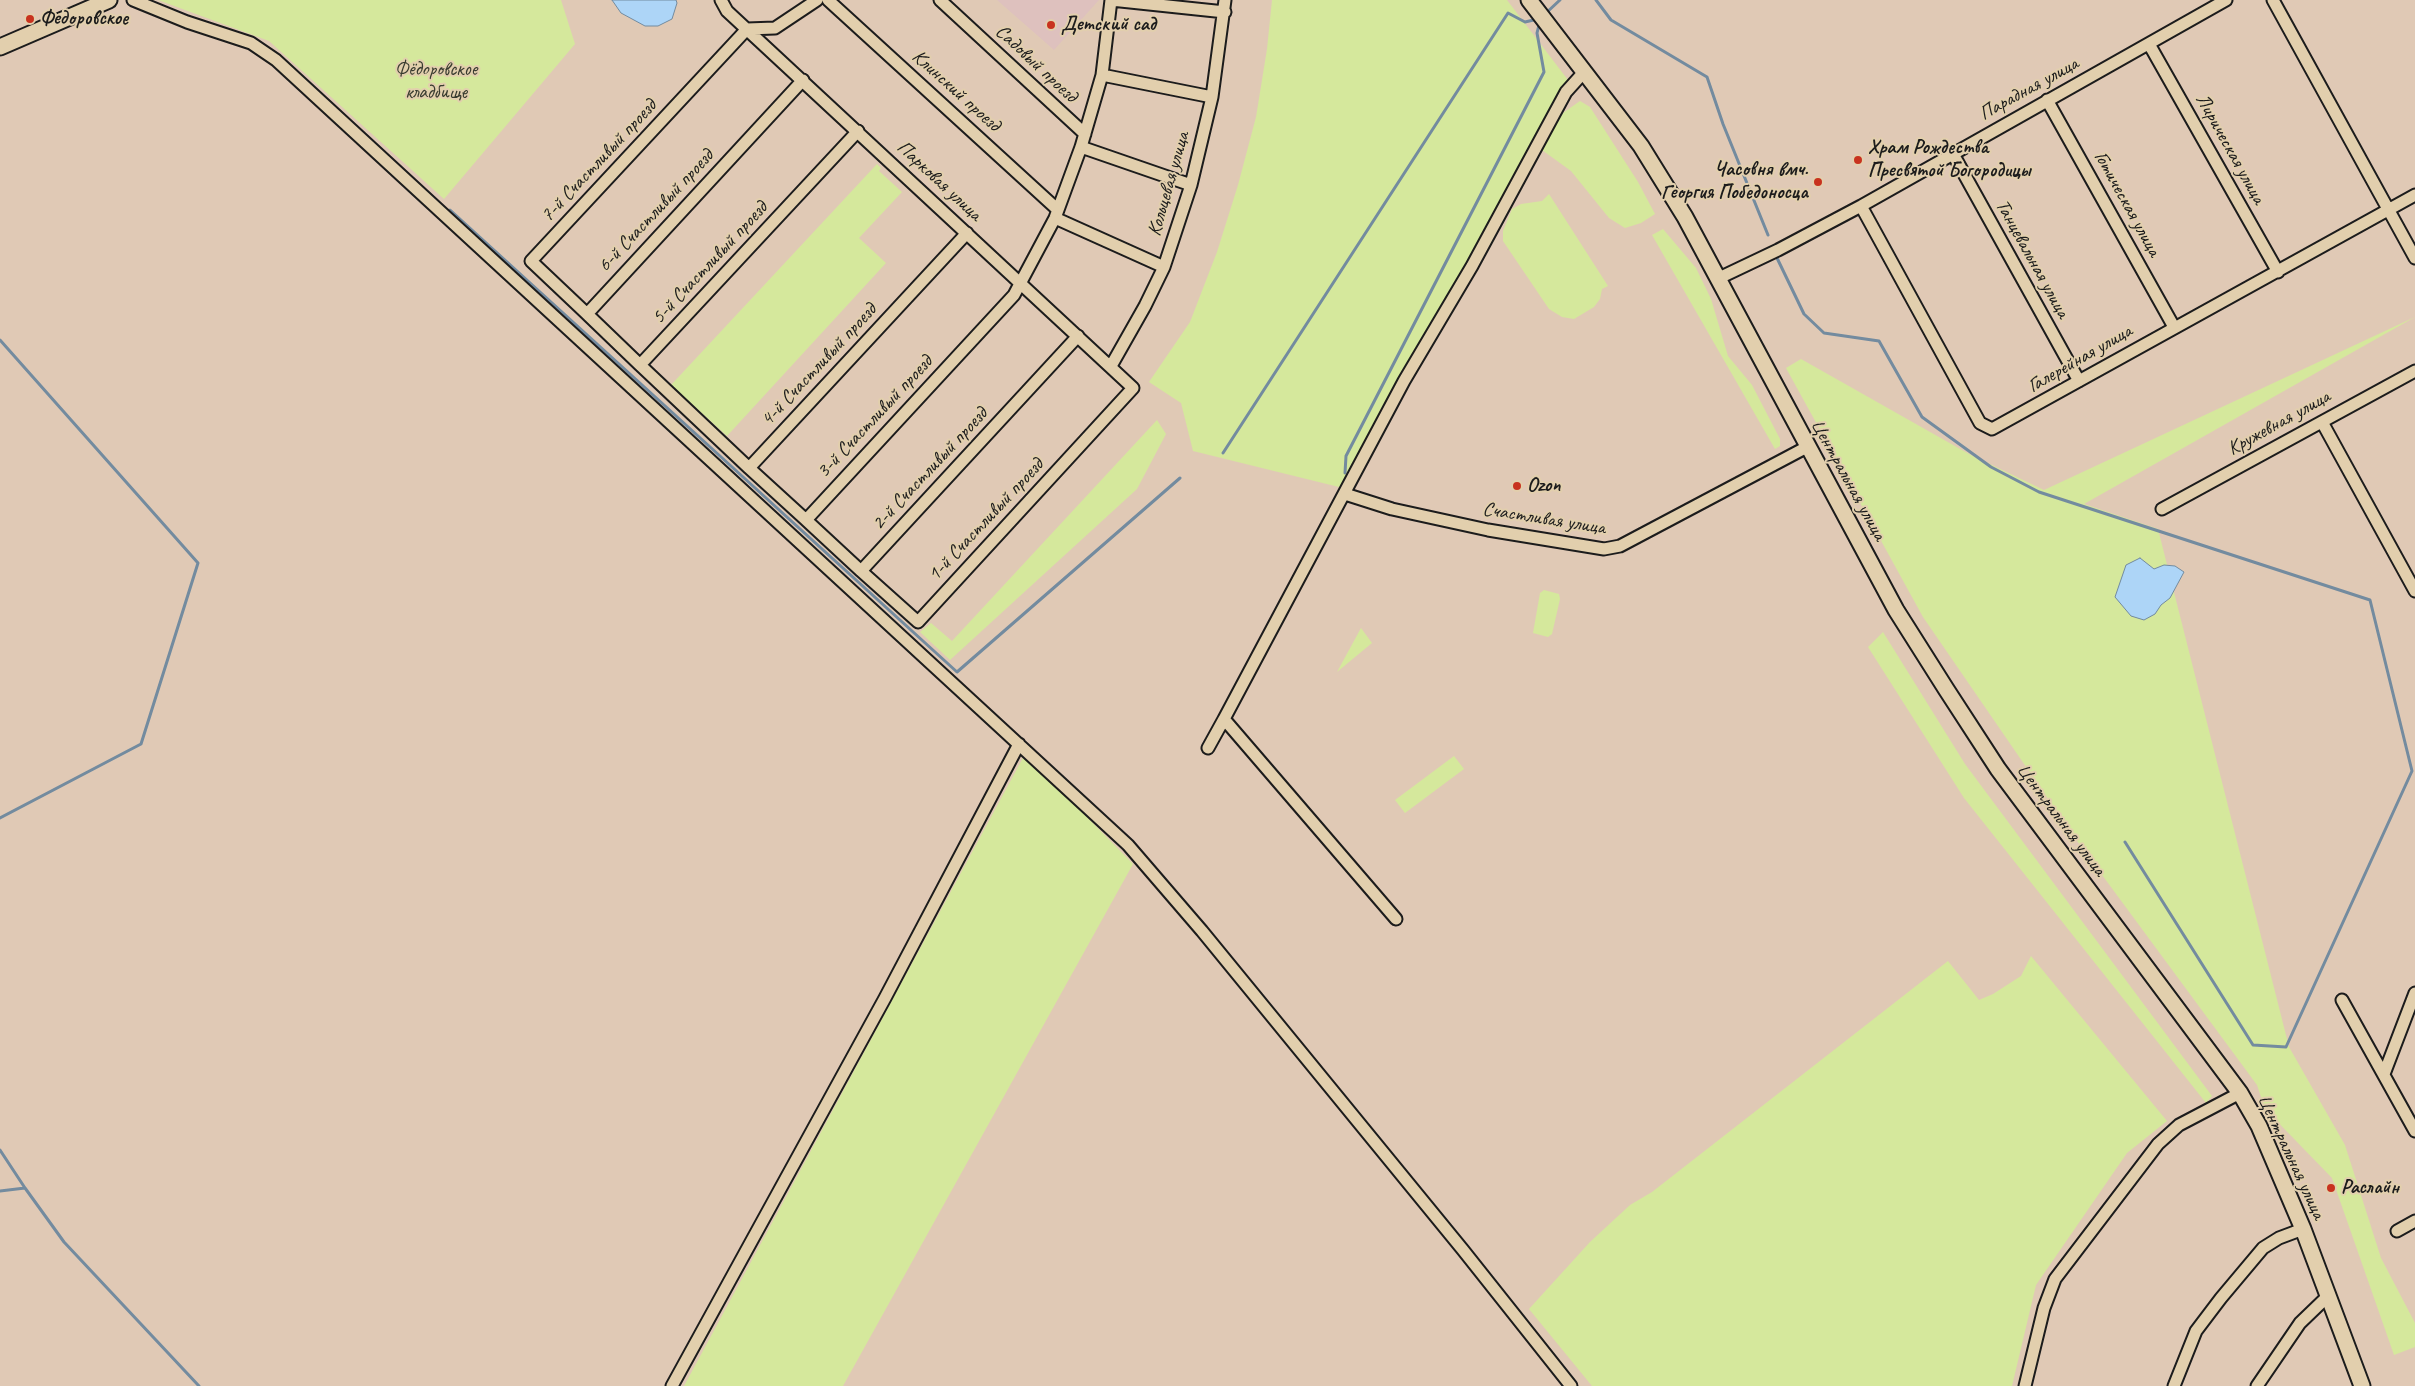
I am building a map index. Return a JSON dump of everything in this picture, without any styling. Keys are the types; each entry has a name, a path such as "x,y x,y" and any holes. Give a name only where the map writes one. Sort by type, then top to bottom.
{"main road":[{"path":"0,47 109,0"},
{"name":"Центральная улица","path":"1529,0 1641,146 1685,218 1896,610 1998,769 2240,1093 2260,1126 2303,1229 2362,1386"}],"street":[{"path":"133,0 187,22 251,43 276,60 1136,853 1457,1242 1571,1386"},
{"name":"Парковая улица","path":"721,0 727,11 1134,388"},
{"path":"747,29 775,28 817,0"},
{"name":"Клинский проезд","path":"828,0 1057,214 1164,267"},
{"name":"Садовый проезд","path":"940,0 1085,134"},
{"path":"1110,0 1225,6"},
{"name":"3-й Счастливый проезд","path":"806,520 1014,295 1022,283 1057,214 1081,148 1102,75 1110,0"},
{"name":"Парадная улица","path":"1717,279 1778,250 1860,206 2226,0"},
{"path":"2273,0 2415,258"},
{"name":"Кольцевая улица","path":"1111,366 1145,306 1164,267 1191,185 1212,97 1225,6"},
{"name":"7-й Счастливый проезд","path":"588,314 531,261 747,29"},
{"name":"Лирическая улица","path":"2149,44 2278,272"},
{"path":"1208,748 1404,381 1472,266 1566,92 1584,72"},
{"path":"1102,75 1212,97"},
{"name":"6-й Счастливый проезд","path":"588,314 803,80"},
{"name":"Готическая улица","path":"2047,100 2174,328"},
{"name":"5-й Счастливый проезд","path":"640,365 858,132"},
{"path":"1081,148 1191,185"},
{"name":"Танцевальная улица","path":"1953,154 2079,382"},
{"name":"Галерейная улица","path":"1860,206 1984,427 1995,428 2415,195"},
{"name":"4-й Счастливый проезд","path":"750,468 967,233"},
{"path":"588,314 861,572"},
{"name":"2-й Счастливый проезд","path":"861,572 1078,336"},
{"name":"Кружевная улица","path":"2162,509 2415,371"},
{"name":"1-й Счастливый проезд","path":"861,572 918,622 1134,388"},
{"path":"2322,422 2415,591"},
{"name":"Счастливая улица","path":"1345,494 1392,509 1479,528 1604,549 1620,546 1807,447"},
{"path":"1224,719 1396,919"},
{"path":"672,1386 885,998 1019,744"},
{"path":"2384,1074 2415,993"},
{"path":"2342,1000 2415,1131"},
{"path":"2025,1386 2044,1308 2055,1279 2142,1163 2168,1134 2179,1125 2240,1093"},
{"path":"2397,1231 2415,1222"},
{"path":"2174,1386 2196,1331 2216,1304 2263,1248 2280,1238 2303,1229"},
{"path":"2257,1386 2300,1323 2327,1297"}],"shaded area":[{"name":"Детский сад","path":"997,0 1099,0 1054,50"}],"green space":[{"name":"Фёдоровское кладбище","path":"158,0 561,0 575,44 444,199 269,41"},
{"path":"1272,0 1507,0 1571,84 1347,489 1193,451 1181,403 1149,382 1190,322 1217,252 1238,185 1256,117 1267,49"},
{"path":"1580,101 1590,107 1638,182 1655,214 1641,223 1625,228 1609,218 1571,171 1542,150 1560,115"},
{"path":"877,164 881,168 879,171 902,192 859,238 886,263 727,436 671,385"},
{"path":"1549,194 1608,286 1602,289 1600,299 1594,307 1574,319 1562,317 1549,309 1503,241 1503,231 1512,209 1521,204 1542,201"},
{"path":"1663,229 1696,268 1711,299 1728,356 1752,385 1780,439 1780,446 1775,449 1652,235"},
{"path":"2415,317 2084,504 2158,529 2289,1047 2345,1145 2381,1258 2415,1323 2415,1347 2394,1355 2332,1178 2265,1109 2257,1085 2077,841 1923,617 1786,368 1801,359 1969,454 2044,490"},
{"path":"1157,420 1166,434 1137,489 950,660 920,632 931,623 952,641"},
{"path":"1544,590 1559,594 1560,599 1552,634 1548,637 1533,633 1540,593"},
{"path":"1361,628 1372,643 1337,672"},
{"path":"1883,632 1965,764 2212,1096 2206,1103 1964,798 1868,647"},
{"path":"1025,754 1133,864 843,1386 684,1386"},
{"path":"1454,756 1464,769 1405,813 1395,800"},
{"path":"2031,956 2167,1121 2127,1153 2036,1285 2012,1386 1592,1386 1529,1309 1590,1242 1630,1205 1652,1192 1948,961 1979,1000 1993,994 2021,976"}],"water":[{"path":"612,0 676,0 677,3 672,19 658,26 645,26 621,13"},
{"path":"2140,558 2154,569 2164,565 2175,566 2184,572 2170,598 2161,605 2155,614 2144,620 2131,616 2115,597 2126,565"}],"waterway":[{"path":"1545,14 1560,0"},
{"path":"1596,0 1611,20 1707,77 1723,124 1768,235"},
{"path":"1223,453 1508,13 1525,22 1538,19"},
{"path":"1345,473 1346,456 1544,72 1537,33 1540,21"},
{"path":"450,210 957,672 1180,478"},
{"path":"1777,258 1804,314 1824,333 1879,341 1922,417 1991,467 2039,492 2370,600 2412,771 2286,1047 2253,1045 2125,842"},
{"path":"0,340 198,563 141,744 0,818"},
{"path":"0,1150 25,1188"},
{"path":"0,1191 25,1188 64,1242 199,1386"}],"place":[{"name":"Федоровское","path":"30,19"},
{"name":"Детский сад","path":"1051,25"},
{"name":"Храм Рождества Пресвятой Богородицы","path":"1858,160"},
{"name":"Часовня вмч. Георгия Победоносца","path":"1818,182"},
{"name":"Ozon","path":"1517,486"},
{"name":"Раслайн","path":"2331,1188"}]}
